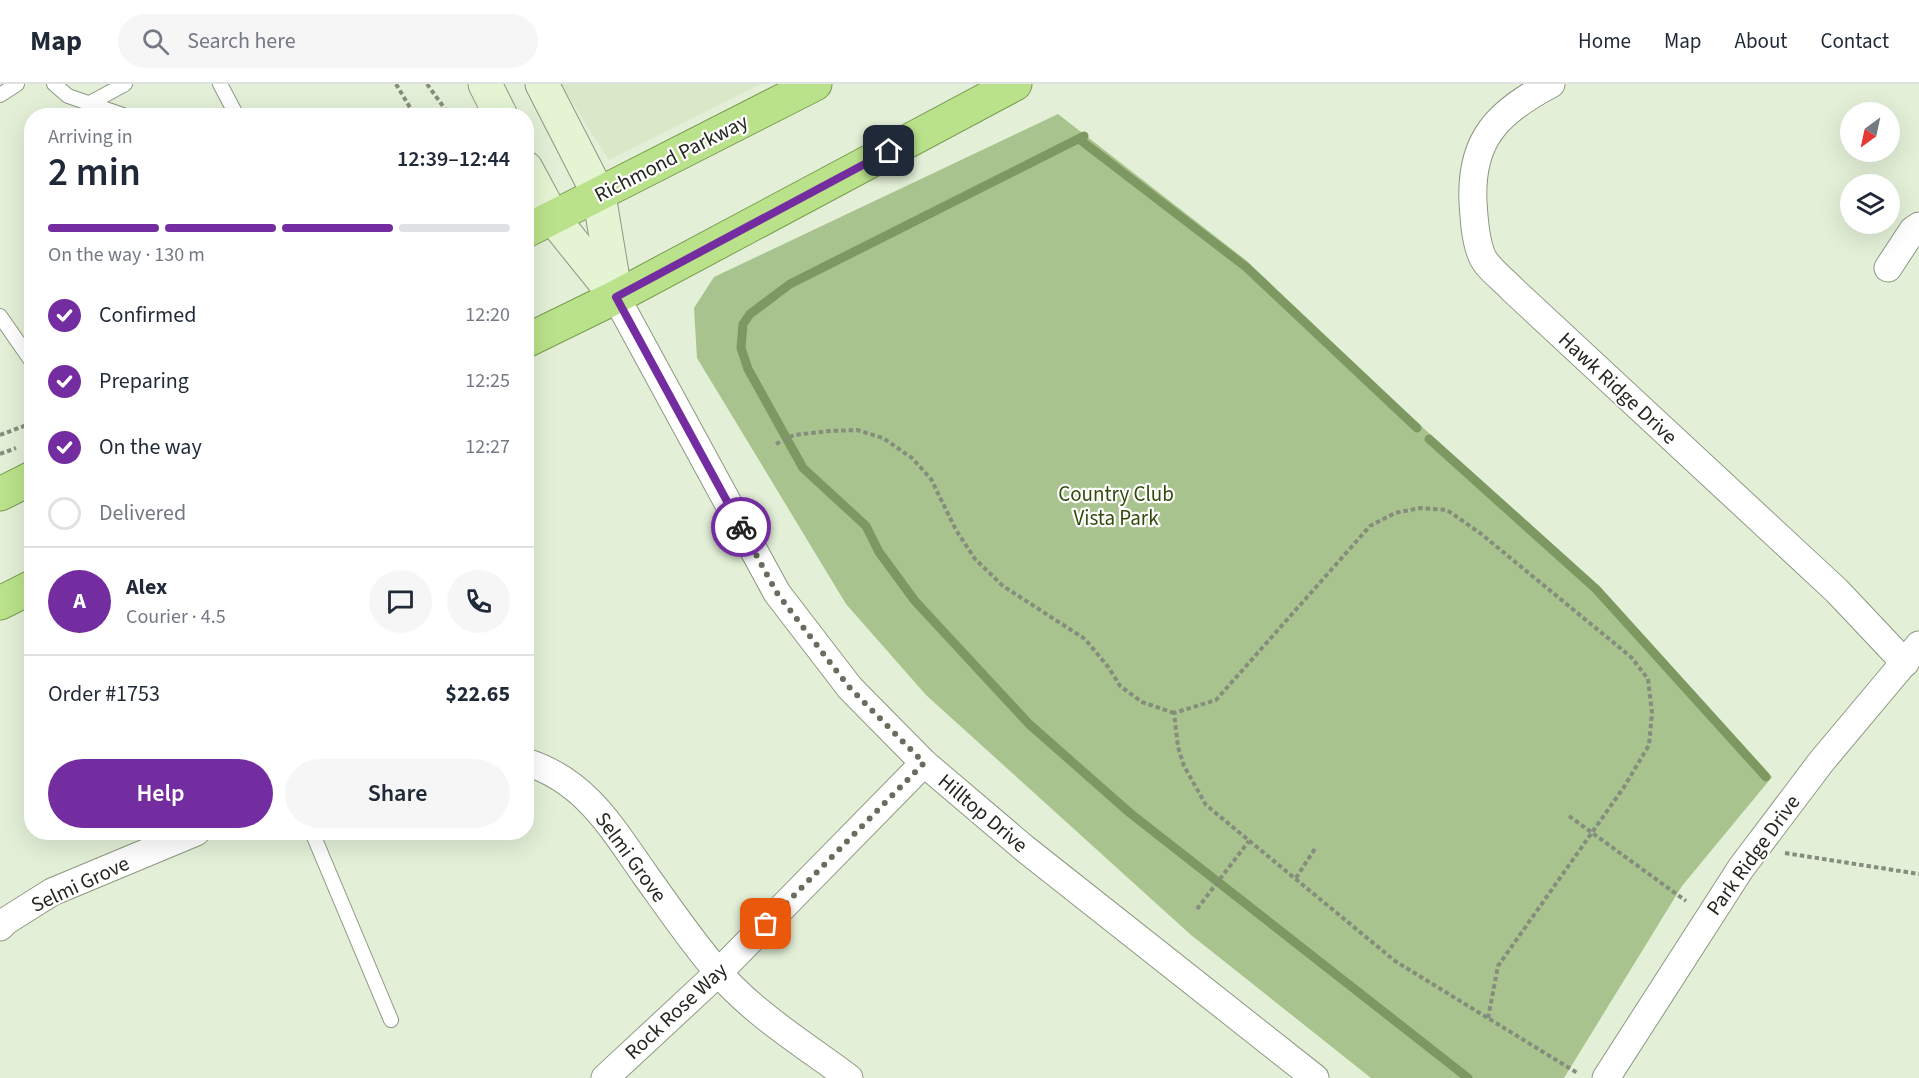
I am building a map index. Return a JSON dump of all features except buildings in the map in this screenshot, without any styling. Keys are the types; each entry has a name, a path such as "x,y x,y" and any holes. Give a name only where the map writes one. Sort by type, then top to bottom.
{"highway":[{"name":"Richmond Parkway","path":"540,225 816,84"},
{"path":"534,337 616,297 1015,84"},
{"path":"0,494 24,482"},
{"path":"0,603 24,591"}],"main road":[{"path":"485,84 497,108"},
{"name":"Hilltop Drive","path":"542,84 599,195 616,297"},
{"name":"Hilltop Drive","path":"534,201 540,225 616,297"}],"street":[{"name":"Hawk Ridge Drive","path":"1551,84 1533,93 1503,117 1482,143 1472,176 1474,216 1482,258 1513,290 1837,591 1912,654"},
{"path":"1888,268 1913,230 1919,226"},
{"name":"Hilltop Drive","path":"616,297 777,593 850,688 924,763 1024,848 1315,1078"},
{"name":"Park Ridge Drive","path":"1606,1078 1755,849 1821,762 1912,654"},
{"name":"Rock Rose Way","path":"605,1078 718,973 924,763"},
{"name":"Selmi Grove","path":"534,764 576,787 607,818 666,904 718,973 758,1010 849,1078"},
{"name":"Selmi Grove","path":"0,927 52,892 177,840"}],"lane":[{"path":"0,95 17,84"},
{"path":"54,84 68,96 104,108"},
{"path":"90,103 125,84"},
{"path":"220,84 233,108"},
{"path":"0,316 24,350"},
{"path":"315,840 391,1020"}],"path":[{"path":"396,84 410,108"},
{"path":"427,84 444,108"},
{"path":"0,435 24,426"},
{"path":"776,444 794,435 857,430 884,438 912,458 931,479 956,530 975,559 1003,586 1085,639 1109,668 1120,686 1142,702 1174,713 1216,700 1370,526 1395,513 1420,508 1448,510 1480,533 1630,657 1648,679 1652,713 1648,745 1624,787 1498,966 1488,1018"},
{"path":"1174,713 1178,747 1192,783 1206,805 1395,961 1529,1041 1584,1078"},
{"path":"1569,816 1682,898"},
{"path":"1197,909 1249,841"},
{"path":"1296,878 1316,847"},
{"path":"1755,849 1919,874"}],"shaded area":[{"path":"560,84 761,84 609,160"}],"green space":[{"name":"Country Club Vista Park","path":"1058,114 1247,261 1399,406 1601,588 1772,777 1682,886 1564,1078 1371,1078 1191,935 926,695 846,604 697,358 694,308 714,277"}],"waterway":[{"path":"1084,136 790,284 750,314 743,324 741,348 748,369 803,468 866,526 879,552 915,601 1029,724 1130,813 1468,1078"},
{"path":"1079,139 1246,267 1417,428"},
{"path":"1429,439 1596,589 1766,777"}],"way so far":[{"path":"741,527 777,593 835,669 850,688 924,763 766,924"}],"route":[{"path":"741,527 616,297 889,151"}]}
